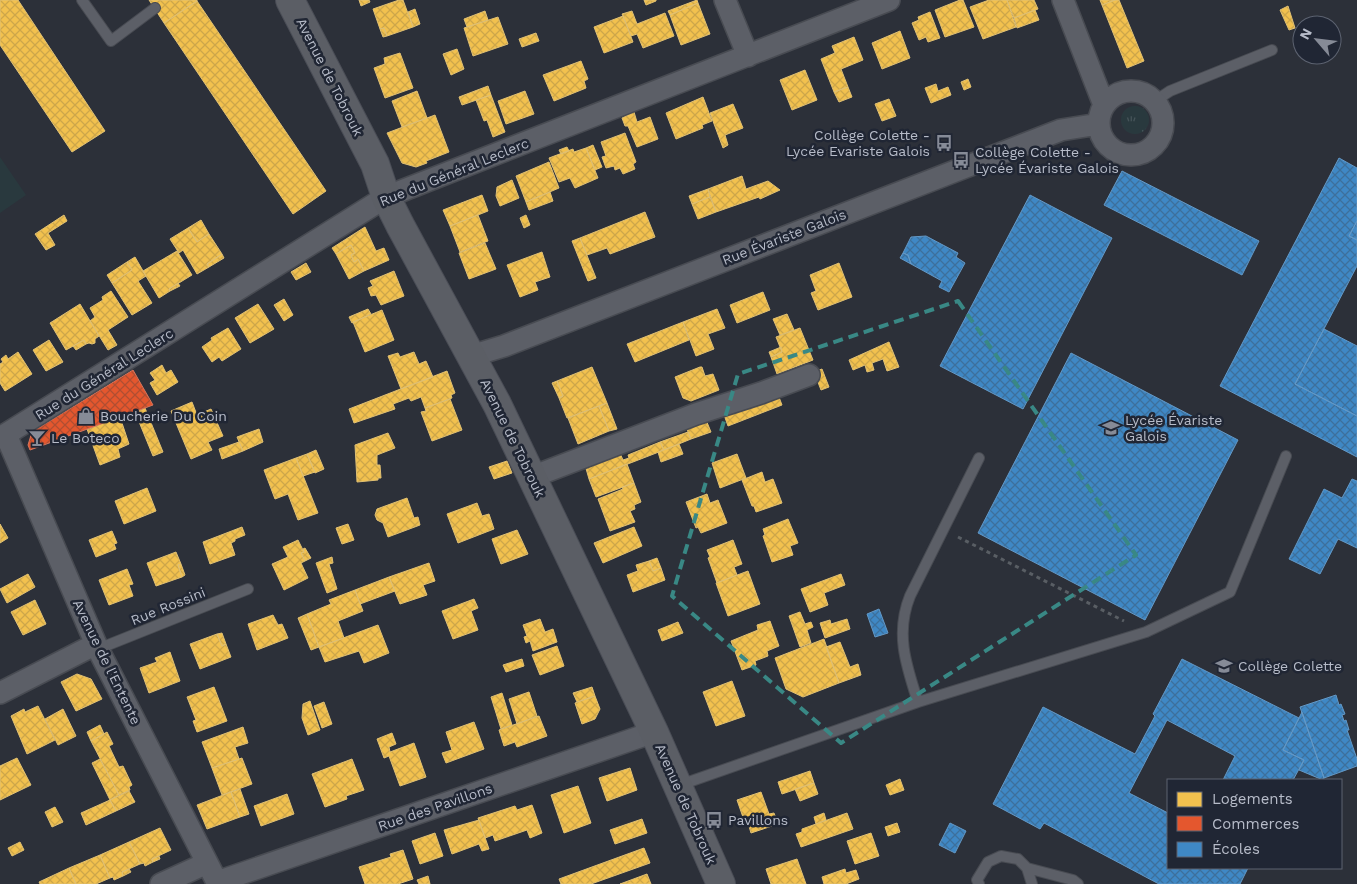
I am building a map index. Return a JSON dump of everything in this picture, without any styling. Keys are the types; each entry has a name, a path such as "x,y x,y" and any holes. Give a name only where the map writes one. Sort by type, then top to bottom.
{"street":[{"name":"Avenue de Tobrouk","path":"290,0 375,164 386,197 497,404 654,732 720,884"},
{"path":"725,0 748,56"},
{"name":"Rue du Général Leclerc","path":"3,437 386,197 889,0"},
{"path":"1063,0 1102,115 1101,134 1106,143 1123,155 1134,156 1152,148 1159,140 1163,130 1162,115 1155,101 1147,95 1138,92 1119,93 1111,98 1102,115"},
{"name":"Rue Évariste Galois","path":"471,356 504,346 1102,115"},
{"path":"532,477 687,418 809,375"},
{"name":"Avenue de l'Entente","path":"3,437 97,646 214,876"},
{"path":"0,693 97,646"},
{"name":"Rue des Pavillons","path":"161,884 214,876 654,732"}],"lane":[{"path":"82,0 110,40 155,8"},
{"path":"1155,101 1170,91 1272,50"},
{"path":"678,786 918,702 1146,632 1230,592 1286,456"},
{"path":"918,702 906,666 902,625 904,612 910,596 979,458"},
{"name":"Rue Rossini","path":"97,646 248,589"},
{"path":"967,884 978,882 988,862 1001,856 1018,859 1027,868 1032,884"},
{"path":"1027,868 1073,880 1078,884"}],"path":[{"path":"944,530 1146,632"}],"highlighted area":[{"path":"958,301 1136,555 841,743 672,596 738,374"}],"green space":[{"path":"1135,106 1145,110 1149,120 1145,130 1135,134 1125,130 1121,120 1125,110"},
{"path":"0,157 26,195 0,213"}],"building: Logements":[{"path":"0,0 18,0 105,131 72,152 0,45"},
{"path":"149,0 197,0 197,1 164,23"},
{"path":"359,0 369,0 370,2 361,6"},
{"path":"403,0 413,27 387,36 384,28 380,29 373,9"},
{"path":"644,0 656,0 656,1 646,5"},
{"path":"697,0 698,3 670,15 668,11"},
{"path":"963,0 974,27 945,37 935,10"},
{"path":"989,0 1007,0 1016,27 983,39 970,7"},
{"path":"1007,0 1034,0 1038,9 1014,18"},
{"path":"1100,0 1115,0 1102,5"},
{"path":"1119,0 1144,61 1127,68 1102,5"},
{"path":"197,1 326,191 293,214 164,23"},
{"path":"698,3 710,34 681,45 670,15"},
{"path":"1288,6 1292,19 1292,29 1289,30 1280,10"},
{"path":"415,9 420,24 413,27 408,12"},
{"path":"1035,10 1039,20 1017,28 1014,18"},
{"path":"485,11 488,20 467,27 464,19"},
{"path":"632,11 637,24 665,13 674,36 643,48 637,34 631,36 622,14"},
{"path":"930,12 940,38 928,42 926,37 919,40 912,23 919,20 918,17"},
{"path":"623,16 633,42 604,53 594,27"},
{"path":"498,17 508,44 473,56 464,28"},
{"path":"384,28 387,36 383,37 380,29"},
{"path":"900,31 910,58 882,69 872,43"},
{"path":"536,33 539,41 522,47 519,39"},
{"path":"854,37 863,60 841,69 848,87 834,92 821,59 835,53 832,46"},
{"path":"457,49 464,69 451,75 443,54"},
{"path":"400,53 413,88 385,98 374,68 385,64 384,58"},
{"path":"581,61 588,79 584,81 586,88 554,101 543,75"},
{"path":"805,70 817,100 792,110 780,80"},
{"path":"968,79 971,87 964,90 961,82"},
{"path":"936,84 938,91 948,87 951,95 931,103 925,88"},
{"path":"488,86 491,95 462,105 459,97"},
{"path":"848,87 852,97 839,102 834,92"},
{"path":"417,91 427,118 402,127 392,101"},
{"path":"525,91 534,114 506,124 498,101"},
{"path":"491,95 505,132 493,137 487,120 484,121 476,100"},
{"path":"703,97 712,121 702,125 703,128 676,139 666,113"},
{"path":"889,99 896,116 882,121 875,104"},
{"path":"733,104 743,128 725,135 728,145 723,148 710,113"},
{"path":"634,112 637,122 650,117 658,139 637,147 628,126 625,126 622,118"},
{"path":"435,115 449,152 416,167 402,163 387,133"},
{"path":"625,133 636,162 633,164 635,169 623,174 620,168 615,170 614,166 606,168 602,157 606,156 601,142"},
{"path":"593,145 602,167 595,170 586,148"},
{"path":"567,147 569,151 561,154 559,150"},
{"path":"586,148 598,178 575,188 570,178 559,182 549,158 573,149 574,152"},
{"path":"549,162 559,188 526,202 516,176"},
{"path":"742,176 746,189 768,181 780,190 760,199 759,197 716,212 708,189"},
{"path":"512,180 519,198 500,206 496,196 497,187"},
{"path":"708,189 710,197 692,204 689,196"},
{"path":"550,192 553,201 529,210 526,202"},
{"path":"482,195 488,211 450,226 443,210"},
{"path":"710,197 716,212 698,219 692,204"},
{"path":"645,212 655,237 610,254 607,248 587,255 580,238"},
{"path":"64,215 67,221 48,233 55,245 46,250 35,234"},
{"path":"478,215 488,241 460,252 450,226"},
{"path":"526,215 530,225 524,228 520,218"},
{"path":"201,220 209,234 197,242 188,228"},
{"path":"365,227 376,251 384,248 389,260 364,271 358,259 354,262 351,255 355,253 351,245 336,254 332,248"},
{"path":"188,228 197,242 209,234 222,254 207,264 209,267 197,274 183,250 179,253 170,239"},
{"path":"580,238 596,278 588,281 572,241"},
{"path":"485,243 496,269 469,279 459,253"},
{"path":"351,245 355,253 351,255 354,262 358,259 364,271 349,279 336,254"},
{"path":"177,251 192,275 169,289 170,291 159,298 143,271"},
{"path":"542,252 550,277 535,282 538,290 520,297 507,265"},
{"path":"222,254 224,258 209,267 207,264"},
{"path":"135,257 146,276 138,281 152,303 132,315 112,283 132,270 127,262"},
{"path":"127,262 132,270 112,283 107,275"},
{"path":"306,263 311,272 296,280 291,272"},
{"path":"839,263 852,297 818,310 811,293 816,291 810,275"},
{"path":"394,271 404,296 381,305 376,295 371,296 368,288 373,286 370,281"},
{"path":"178,283 180,286 170,291 169,289"},
{"path":"111,291 128,317 108,330 117,345 108,350 90,321 95,317 90,308 103,300 102,297"},
{"path":"763,292 770,310 737,323 730,305"},
{"path":"284,299 293,315 284,321 274,305"},
{"path":"80,304 99,336 95,339 95,343 86,344 84,340 66,350 50,323"},
{"path":"258,304 274,329 250,343 235,318"},
{"path":"368,309 371,314 352,323 349,317"},
{"path":"717,309 725,328 708,334 714,349 696,356 683,322"},
{"path":"382,310 394,340 365,352 353,322"},
{"path":"787,314 794,330 780,335 773,319"},
{"path":"683,322 689,340 635,362 627,344"},
{"path":"228,328 241,349 222,361 219,357 212,362 202,347 212,340 211,338"},
{"path":"800,328 813,360 777,374 771,357 782,352 776,337"},
{"path":"49,340 63,362 46,371 33,350"},
{"path":"84,340 86,344 76,350 73,346"},
{"path":"889,342 899,367 887,371 883,359 872,363 874,370 867,372 865,365 853,370 849,360"},
{"path":"781,347 782,352 771,357 769,352"},
{"path":"18,352 32,374 5,391 0,383 0,364 3,362 1,359 6,355 8,359"},
{"path":"414,352 419,364 426,361 433,377 401,389 388,356 398,353 400,357"},
{"path":"162,365 166,373 171,370 178,382 157,395 150,383 155,380 150,373"},
{"path":"592,367 607,403 567,418 559,398 563,396 557,381"},
{"path":"702,367 705,376 713,374 719,390 691,401 683,398 675,377"},
{"path":"822,369 829,387 821,390 814,372"},
{"path":"447,371 455,393 451,395 452,398 425,408 421,397 411,401 409,398 393,404 395,409 354,423 349,409"},
{"path":"557,381 563,396 559,398 552,383"},
{"path":"777,392 782,405 728,426 723,412"},
{"path":"450,399 462,430 432,441 421,412 426,411 425,408"},
{"path":"192,402 197,415 211,409 223,436 208,442 212,450 191,459 171,411"},
{"path":"607,403 617,429 609,431 599,406"},
{"path":"599,406 609,431 578,444 568,418"},
{"path":"145,408 163,452 153,456 135,412"},
{"path":"704,415 711,432 691,439 684,422"},
{"path":"120,417 129,444 118,449 120,457 100,465 87,429"},
{"path":"259,429 263,442 243,451 237,437"},
{"path":"688,432 691,439 664,450 660,442"},
{"path":"388,433 395,448 377,455 377,465 380,465 381,478 357,482 355,445"},
{"path":"239,442 243,451 222,459 219,449"},
{"path":"660,442 664,450 589,479 585,465 619,451 623,460 629,458 628,455"},
{"path":"679,444 683,454 661,462 658,452"},
{"path":"316,450 324,469 315,473 307,454"},
{"path":"307,454 315,472 303,476 296,458"},
{"path":"737,454 746,478 720,488 712,463"},
{"path":"296,458 318,513 298,520 288,494 275,499 264,470"},
{"path":"507,461 512,473 494,479 489,467"},
{"path":"627,464 634,483 596,497 589,479"},
{"path":"762,472 765,482 773,479 782,503 756,512 742,480"},
{"path":"634,483 641,502 634,505 635,509 630,511 635,522 610,531 598,499"},
{"path":"147,488 156,511 124,524 115,501"},
{"path":"707,494 710,503 718,500 727,523 701,533 698,527 696,528 686,502"},
{"path":"407,498 414,518 418,517 420,525 388,537 383,523 377,520 375,515 377,509"},
{"path":"477,503 482,516 489,514 494,529 458,543 447,514"},
{"path":"788,519 798,543 790,546 793,555 772,562 763,536 765,535 763,529"},
{"path":"0,524 8,538 0,543"},
{"path":"348,524 354,540 342,544 336,528"},
{"path":"242,527 245,535 231,543 235,555 210,564 203,542"},
{"path":"634,527 642,546 603,563 594,543"},
{"path":"517,530 528,554 501,564 492,539"},
{"path":"112,531 117,543 114,544 116,549 96,557 89,540"},
{"path":"298,540 304,552 301,553 305,561 301,563 308,578 284,590 272,564 288,557 283,547"},
{"path":"733,540 742,564 734,567 737,575 717,583 707,550"},
{"path":"305,548 311,558 305,561 301,553 304,552 303,549"},
{"path":"176,552 181,564 178,565 182,577 156,586 147,563"},
{"path":"332,557 333,563 329,564 337,589 327,593 316,563"},
{"path":"657,558 661,568 653,571 649,561"},
{"path":"649,561 653,571 661,568 665,580 633,592 627,575 638,571 636,565"},
{"path":"429,563 435,581 423,585 427,595 400,604 389,577"},
{"path":"181,564 185,575 182,577 178,565"},
{"path":"127,569 133,584 129,585 133,596 109,605 99,580"},
{"path":"748,571 760,604 728,616 716,583"},
{"path":"28,574 35,587 7,603 0,589"},
{"path":"841,574 845,585 824,593 828,605 810,612 801,589"},
{"path":"389,577 395,591 360,604 355,590"},
{"path":"355,590 363,611 338,621 344,638 319,647 307,614 331,604 329,600"},
{"path":"474,599 478,608 471,611 478,630 453,639 442,611"},
{"path":"35,600 46,624 23,635 11,612"},
{"path":"800,612 805,624 811,622 813,627 807,630 811,643 800,647 789,616"},
{"path":"307,614 319,647 311,650 298,618"},
{"path":"273,615 278,625 282,624 288,638 257,650 248,624"},
{"path":"540,619 545,632 553,629 557,642 533,651 530,641 526,643 524,637 527,636 523,625"},
{"path":"847,619 850,629 825,638 820,623 830,620 831,624"},
{"path":"770,621 779,646 767,651 768,656 755,661 756,665 742,670 731,641 758,630 757,625"},
{"path":"678,622 683,633 662,641 658,630"},
{"path":"378,625 389,653 364,663 359,651 325,662 319,647"},
{"path":"222,633 226,644 222,646 217,634"},
{"path":"217,634 222,646 226,644 231,657 200,669 190,644"},
{"path":"824,639 839,683 803,697 786,689 775,658"},
{"path":"840,642 850,667 858,664 861,675 839,683 826,647"},
{"path":"557,646 564,666 540,675 532,655"},
{"path":"170,652 180,681 149,693 140,668 157,662 155,658"},
{"path":"522,659 524,666 506,672 503,665"},
{"path":"77,674 91,679 102,699 76,711 61,682"},
{"path":"732,681 745,716 716,726 703,692"},
{"path":"214,687 227,721 197,732 193,721 196,720 187,697"},
{"path":"592,687 595,696 577,702 573,693"},
{"path":"529,692 537,716 517,724 509,699"},
{"path":"502,693 512,725 501,729 491,697"},
{"path":"595,696 600,709 595,719 582,724 575,703"},
{"path":"310,701 320,730 308,735 302,718 303,704"},
{"path":"324,702 332,724 322,728 314,706"},
{"path":"38,706 55,740 27,754 11,716 24,709 25,712"},
{"path":"63,709 76,736 58,745 45,719"},
{"path":"539,716 547,736 517,747 515,742 504,746 499,730"},
{"path":"474,722 484,749 446,763 442,753 452,750 446,732"},
{"path":"100,725 104,734 91,741 87,732"},
{"path":"243,727 248,743 235,747 239,759 212,768 202,742"},
{"path":"107,732 113,744 109,746 119,767 123,766 132,785 129,787 130,790 119,795 91,741"},
{"path":"392,733 396,744 389,747 390,752 414,743 426,777 400,786 389,756 384,758 377,739"},
{"path":"17,758 31,785 0,800 0,766"},
{"path":"242,758 252,784 222,795 212,768"},
{"path":"100,759 119,795 110,800 92,763"},
{"path":"352,759 364,790 346,796 347,799 325,807 312,774"},
{"path":"630,768 637,790 607,801 599,778"},
{"path":"810,771 814,783 782,794 778,782"},
{"path":"900,779 904,790 890,795 886,785"},
{"path":"814,783 818,794 800,801 795,789"},
{"path":"578,786 591,823 564,833 551,795"},
{"path":"240,789 249,814 240,817 231,792"},
{"path":"129,791 135,802 116,811 110,800"},
{"path":"231,792 240,817 207,829 197,805"},
{"path":"761,792 769,814 774,813 778,824 751,833 748,823 745,823 737,800"},
{"path":"287,794 294,814 261,826 254,806"},
{"path":"110,800 116,811 86,825 81,813"},
{"path":"532,805 542,833 530,838 527,830 495,841 493,835 485,838 478,818 515,806 517,810"},
{"path":"55,807 63,822 52,827 45,812"},
{"path":"824,813 826,820 816,824 814,817"},
{"path":"847,813 853,829 801,847 796,834 802,832 802,829"},
{"path":"642,819 647,833 615,844 610,830"},
{"path":"479,820 489,849 482,851 479,844 452,854 444,830"},
{"path":"897,823 900,832 888,836 885,827"},
{"path":"160,828 171,850 152,859 153,862 145,866 144,863 140,864 129,842"},
{"path":"435,833 443,856 420,864 412,841"},
{"path":"871,833 879,856 855,864 847,841"},
{"path":"20,842 24,850 12,856 8,848"},
{"path":"129,842 140,864 122,872 123,876 114,880 113,877 110,878 100,855"},
{"path":"644,848 650,863 591,884 561,884 559,879"},
{"path":"403,850 413,879 398,884 365,884 359,867 391,857 390,854"},
{"path":"100,855 110,878 96,884 76,884 69,868"},
{"path":"159,856 160,859 153,862 152,859"},
{"path":"797,859 806,884 771,884 766,869"},
{"path":"69,868 76,884 40,884 39,882"},
{"path":"129,869 131,872 123,876 122,872"},
{"path":"845,869 846,873 856,870 859,879 846,884 824,884 822,877"},
{"path":"647,874 651,884 620,884"},
{"path":"428,876 430,884 419,884 417,880"}],"building: Commerces":[{"path":"133,370 153,405 30,450 28,445 32,432"}],"building: Écoles":[{"path":"1339,158 1357,168 1357,221 1349,236 1357,240 1357,266 1295,384 1357,416 1357,457 1220,386"},
{"path":"1122,171 1259,241 1242,275 1104,205"},
{"path":"1030,195 1112,238 1023,409 940,366"},
{"path":"1357,221 1357,240 1349,236"},
{"path":"926,236 958,253 956,257 965,263 949,292 939,287 942,281 911,264 908,255 903,253 911,237"},
{"path":"903,253 908,255 911,264 900,258"},
{"path":"1324,329 1357,346 1357,416 1295,384"},
{"path":"1071,353 1238,440 1145,620 978,533"},
{"path":"1352,479 1357,481 1357,548 1338,539 1320,574 1289,559 1324,489 1342,498"},
{"path":"879,609 888,633 875,637 867,614"},
{"path":"1182,659 1299,718 1283,750 1304,760 1294,779 1224,779 1235,756 1167,720 1129,793 1167,812 1167,869 1248,869 1240,884 1159,884 1044,823 1040,829 993,804 1043,707 1135,754 1155,716 1153,714"},
{"path":"1336,695 1339,705 1341,704 1345,714 1342,715 1344,721 1346,720 1349,730 1347,730 1357,759 1357,766 1324,778 1300,707"},
{"path":"1302,712 1324,779 1299,770 1304,760 1283,750"},
{"path":"950,823 966,831 955,853 939,845"}],"place":[{"name":"Collège Colette - Lycée Evariste Galois","path":"944,143"},
{"name":"Collège Colette - Lycée Évariste Galois","path":"961,160"},
{"name":"Boucherie Du Coin","path":"86,416"},
{"name":"Lycée Évariste Galois","path":"1111,428"},
{"name":"Le Boteco","path":"37,438"},
{"name":"Collège Colette","path":"1224,666"},
{"name":"Pavillons","path":"714,820"}]}
